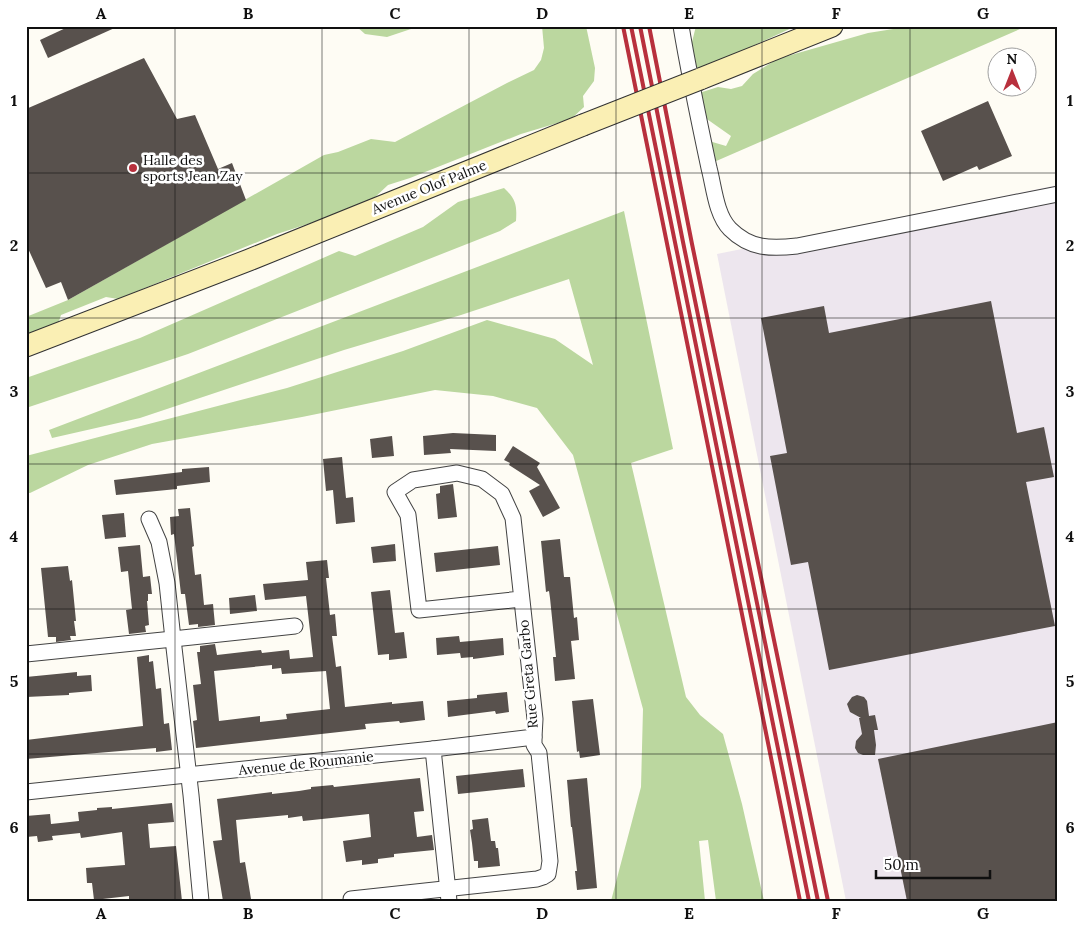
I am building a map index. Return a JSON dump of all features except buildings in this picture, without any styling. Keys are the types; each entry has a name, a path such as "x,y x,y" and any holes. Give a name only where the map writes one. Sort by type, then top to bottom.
{"main road":[{"name":"Avenue Olof Palme","path":"26,346 258,256 583,124 700,80 832,26"}],"street":[{"path":"681,26 695,104 719,209 729,228 751,244 773,248 797,246 1058,194"},
{"name":"Rue Greta Garbo","path":"433,749 534,738 535,719 513,518 502,494 482,479 457,474 413,480 395,492 408,515 419,610 521,599"},
{"path":"149,519 159,542 167,583 201,901"},
{"path":"26,654 295,626"},
{"path":"351,901 351,899 448,894 537,879 548,874 550,861 539,753 534,745 534,738"},
{"path":"433,749 448,894"},
{"name":"Avenue de Roumanie","path":"26,792 433,749"}],"shaded area":[{"path":"1058,185 1058,901 846,901 717,254"}],"green space":[{"path":"356,26 420,26 387,37 365,34"},
{"path":"542,26 586,26 595,68 594,81 583,96 584,107 571,119 521,134 388,185 372,200 277,234 118,299 106,297 61,315 58,324 26,337 26,317 68,300 324,155 338,152 371,139 395,142 534,70 541,60 544,48"},
{"path":"696,26 796,26 694,73 690,50"},
{"path":"912,26 1027,26 714,162 709,141 726,146 731,136 704,117 699,93 718,87 731,89 742,86 753,74 777,59 868,33"},
{"path":"504,188 515,203 516,221 500,231 188,354 26,408 26,378 140,338 339,251 355,256 423,227 458,202"},
{"path":"624,211 673,449 631,463 686,697 700,715 723,734 742,804 764,901 716,901 708,840 699,841 705,901 611,901 641,787 643,709 573,455 537,408 493,396 435,390 302,417 152,444 88,465 30,493 26,493 26,456 287,388 403,351 487,320 555,339 593,365 569,279 461,315 344,350 140,418 52,438 49,430"}],"railway":[{"path":"623,26 800,901"},
{"path":"631,26 809,901"},
{"path":"640,26 818,901"},
{"path":"649,26 692,244 828,901"}],"place":[{"name":"Halle des sports Jean Zay","path":"133,168"}]}
